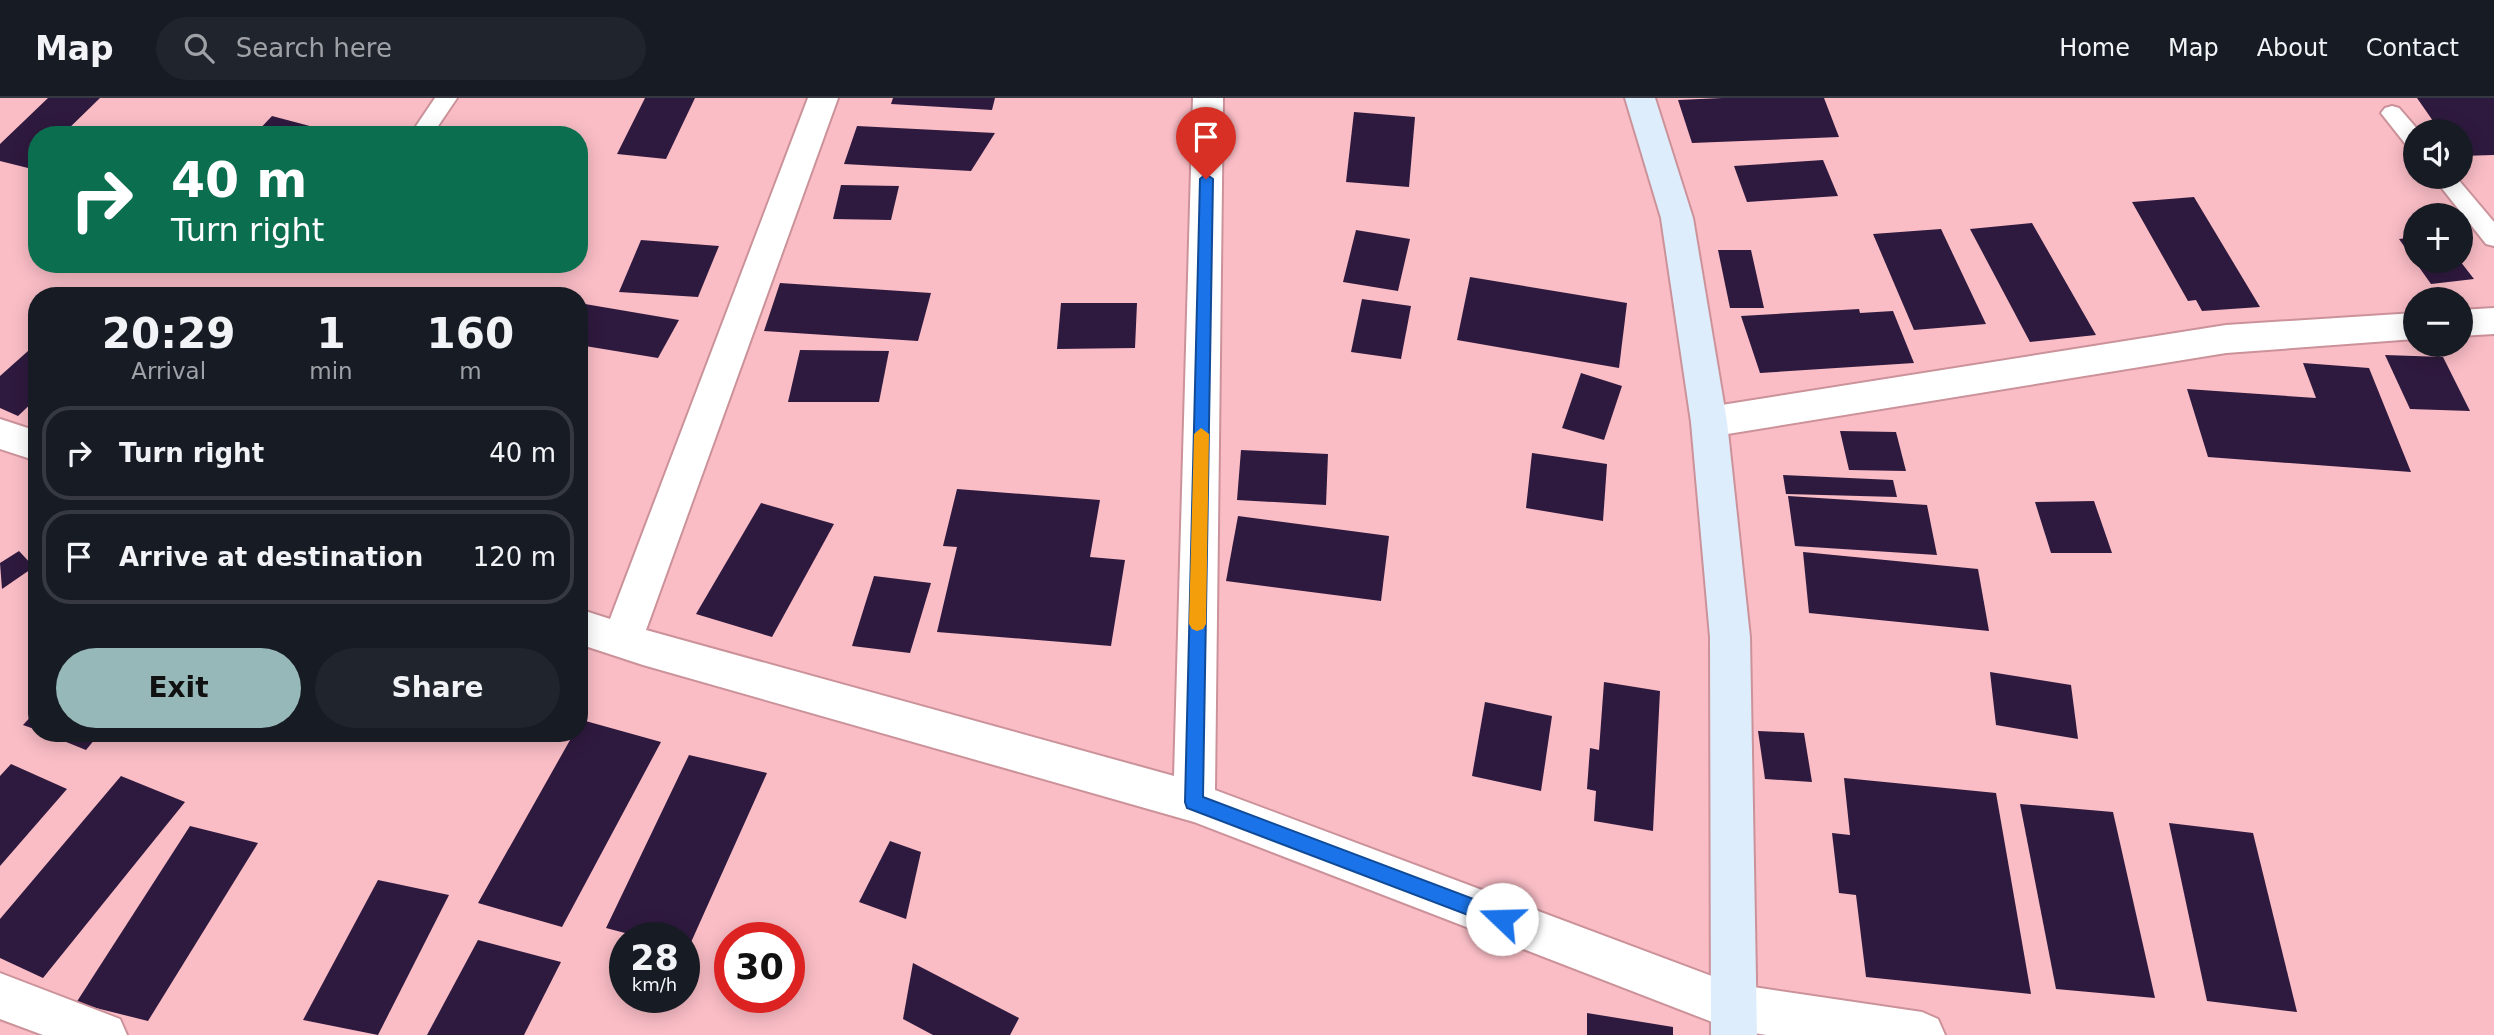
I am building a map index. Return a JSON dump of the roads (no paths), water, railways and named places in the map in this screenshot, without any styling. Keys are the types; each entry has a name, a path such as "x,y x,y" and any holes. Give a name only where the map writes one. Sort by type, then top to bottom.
{"street":[{"path":"622,639 822,98"},
{"path":"1194,802 1208,98"},
{"path":"1640,98 1677,218 1709,422 1730,637 1733,1021"},
{"path":"2473,322 2494,321"},
{"path":"1709,422 2226,339 2403,327"},
{"path":"0,434 28,443"},
{"path":"588,629 1194,802 1733,1021 1922,1035"},
{"path":"0,996 104,1035"}],"lane":[{"path":"427,126 446,98"},
{"path":"2392,113 2403,126"},
{"path":"2454,189 2494,238"}]}
